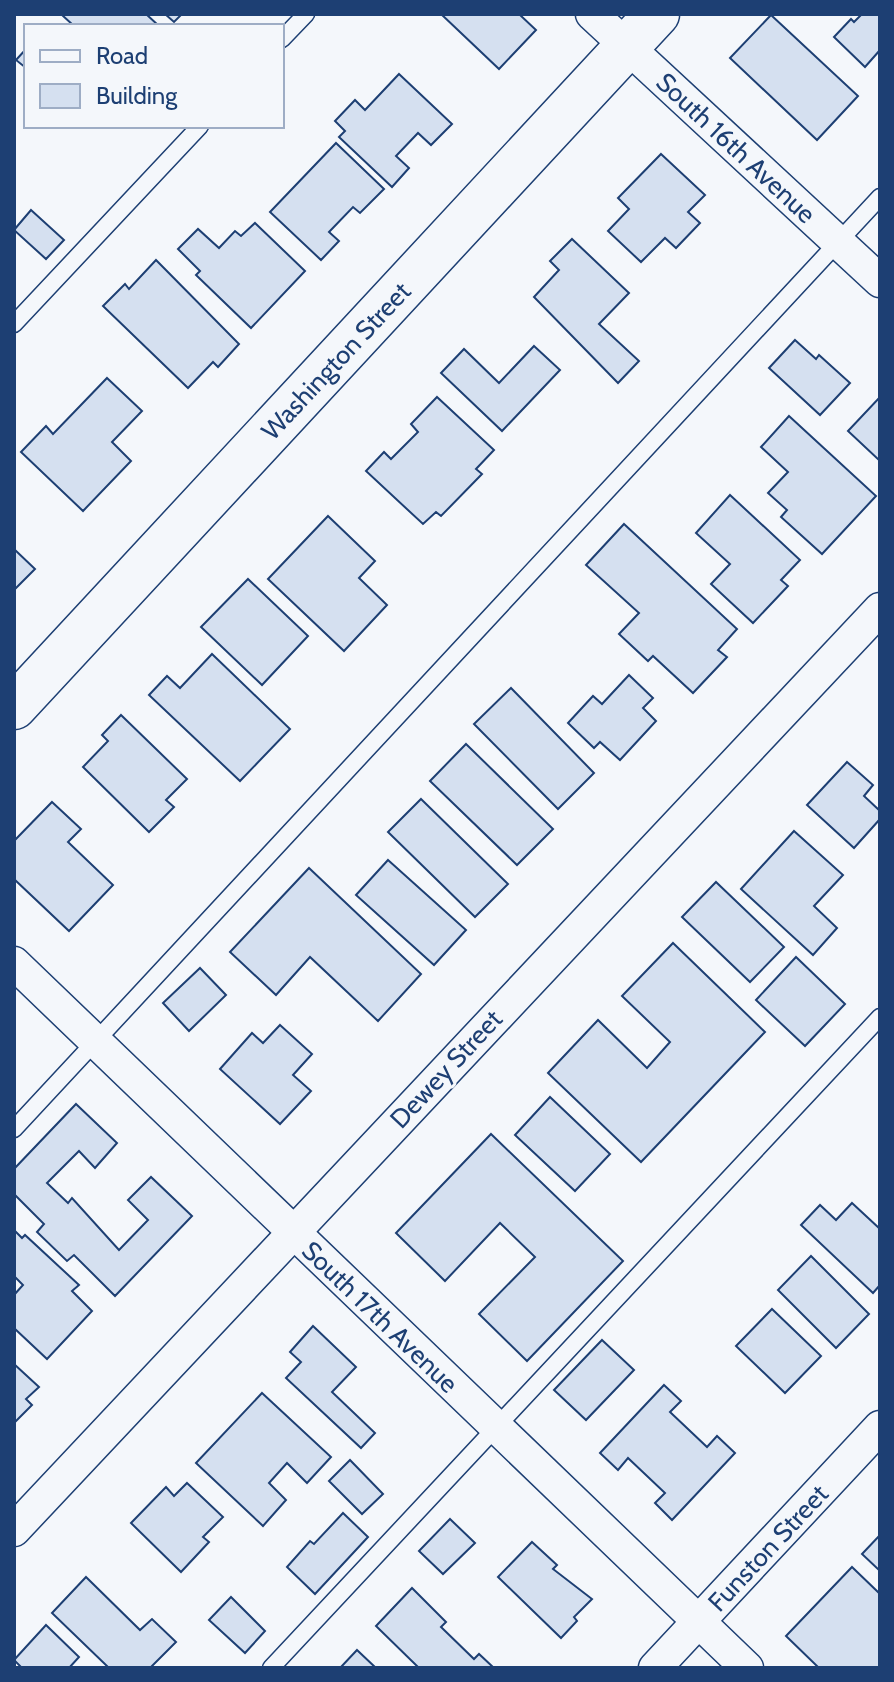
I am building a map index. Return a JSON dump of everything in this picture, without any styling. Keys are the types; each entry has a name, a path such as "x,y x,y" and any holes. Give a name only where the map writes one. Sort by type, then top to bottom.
{"street":[{"name":"South 16th Avenue","path":"592,14 880,281"},
{"name":"Washington Street","path":"14,707 657,14"},
{"name":"Dewey Street","path":"14,1530 880,609"},
{"name":"South 17th Avenue","path":"14,963 747,1668"},
{"name":"Funston Street","path":"655,1668 880,1427"}],"lane":[{"path":"284,37 306,14"},
{"path":"14,324 198,128"},
{"path":"14,1129 880,197"},
{"path":"271,1668 880,1017"}],"building":[{"path":"146,14 157,24 72,24 62,15"},
{"path":"165,14 182,14 174,22"},
{"path":"441,14 519,14 536,30 499,69"},
{"path":"862,14 880,14 880,50 865,67 834,37 851,19 854,22"},
{"path":"771,15 858,96 817,140 730,58"},
{"path":"24,51 24,66 16,60"},
{"path":"399,74 452,124 431,145 418,133 396,156 409,168 392,187 339,137 345,131 335,121 355,100 365,110"},
{"path":"336,143 384,189 360,213 353,207 329,232 339,241 321,260 270,212"},
{"path":"661,154 705,195 688,212 700,223 676,248 665,238 641,262 608,231 629,209 618,198"},
{"path":"31,210 64,240 46,259 14,230"},
{"path":"255,223 305,271 251,328 196,275 200,271 178,249 198,229 219,248 235,231 241,236"},
{"path":"572,239 629,293 599,324 639,361 618,383 534,297 559,270 550,261"},
{"path":"156,260 239,344 218,367 213,362 188,388 103,306 125,284 129,289"},
{"path":"795,340 816,359 819,355 850,383 820,415 769,368"},
{"path":"534,346 560,370 502,431 441,373 464,349 499,383"},
{"path":"107,378 142,411 112,442 131,461 83,511 21,452 46,426 53,434"},
{"path":"437,397 494,450 476,469 482,474 441,516 436,512 423,524 366,471 384,452 391,459 418,432 411,424"},
{"path":"880,397 880,461 848,431"},
{"path":"789,416 876,496 822,554 781,517 787,510 768,493 788,472 761,447"},
{"path":"730,495 800,560 781,580 788,586 753,623 711,584 730,564 696,533"},
{"path":"328,516 375,561 359,578 387,605 344,651 268,579"},
{"path":"624,524 737,629 718,650 727,657 693,693 653,656 648,661 619,634 639,613 586,565"},
{"path":"14,549 35,569 14,590"},
{"path":"248,579 308,636 262,685 201,627"},
{"path":"212,654 290,729 240,781 149,695 167,676 180,688"},
{"path":"629,675 653,698 643,708 656,721 620,760 600,742 594,748 568,723 593,696 602,704"},
{"path":"511,688 594,773 558,809 474,724"},
{"path":"121,715 187,779 166,800 174,807 149,832 83,767 108,741 102,735"},
{"path":"466,744 553,829 517,865 430,781"},
{"path":"847,762 873,785 864,796 880,811 880,819 854,848 807,805"},
{"path":"421,799 508,884 475,917 388,832"},
{"path":"52,802 81,829 68,842 113,885 69,931 14,879 14,841"},
{"path":"794,831 843,875 814,906 837,928 813,955 741,889"},
{"path":"388,860 466,930 434,965 356,895"},
{"path":"309,868 421,974 378,1021 310,957 276,995 230,952"},
{"path":"716,882 784,947 750,982 682,917"},
{"path":"673,943 765,1032 641,1162 548,1073 598,1020 647,1068 670,1042 622,996"},
{"path":"796,957 845,1004 805,1046 756,1000"},
{"path":"200,968 226,995 189,1031 163,1003"},
{"path":"280,1025 312,1054 293,1075 311,1091 280,1124 220,1069 252,1033 263,1043"},
{"path":"550,1097 610,1154 575,1191 515,1135"},
{"path":"76,1104 117,1143 95,1168 79,1151 47,1183 68,1203 72,1198 119,1250 148,1220 128,1200 151,1177 192,1216 115,1296 74,1255 67,1261 37,1232 44,1224 14,1194 14,1169"},
{"path":"491,1134 623,1261 527,1361 479,1314 535,1257 500,1223 445,1281 396,1233"},
{"path":"852,1203 880,1229 880,1285 873,1293 801,1225 820,1205 836,1220"},
{"path":"14,1230 22,1238 25,1235 79,1285 72,1291 92,1311 47,1359 14,1328 14,1295 23,1285 14,1276"},
{"path":"811,1256 869,1314 836,1348 778,1290"},
{"path":"772,1309 821,1356 785,1393 736,1346"},
{"path":"313,1326 356,1367 332,1392 375,1433 361,1448 286,1378 301,1362 290,1352"},
{"path":"602,1340 634,1370 586,1420 554,1390"},
{"path":"14,1364 39,1387 26,1399 32,1405 14,1423"},
{"path":"664,1385 681,1401 670,1412 707,1447 717,1436 735,1453 672,1520 655,1503 665,1493 628,1458 618,1470 600,1453"},
{"path":"262,1393 331,1457 307,1483 287,1463 269,1483 286,1500 263,1526 196,1463"},
{"path":"350,1460 383,1494 362,1514 329,1481"},
{"path":"187,1483 223,1517 203,1537 209,1542 181,1572 131,1523 166,1487 174,1496"},
{"path":"343,1513 368,1537 315,1594 287,1567 310,1541 314,1544"},
{"path":"450,1519 475,1543 443,1574 419,1551"},
{"path":"880,1535 880,1571 862,1554"},
{"path":"532,1542 557,1565 553,1569 592,1599 574,1617 577,1621 561,1638 498,1577"},
{"path":"852,1567 880,1594 880,1668 819,1668 786,1636"},
{"path":"86,1577 140,1630 152,1619 176,1642 150,1668 109,1668 52,1613"},
{"path":"412,1588 446,1622 441,1627 474,1659 479,1654 494,1668 419,1668 376,1626"},
{"path":"231,1597 265,1631 245,1653 209,1620"},
{"path":"46,1625 79,1657 69,1668 22,1668 14,1660"},
{"path":"357,1650 376,1668 340,1668"}]}
